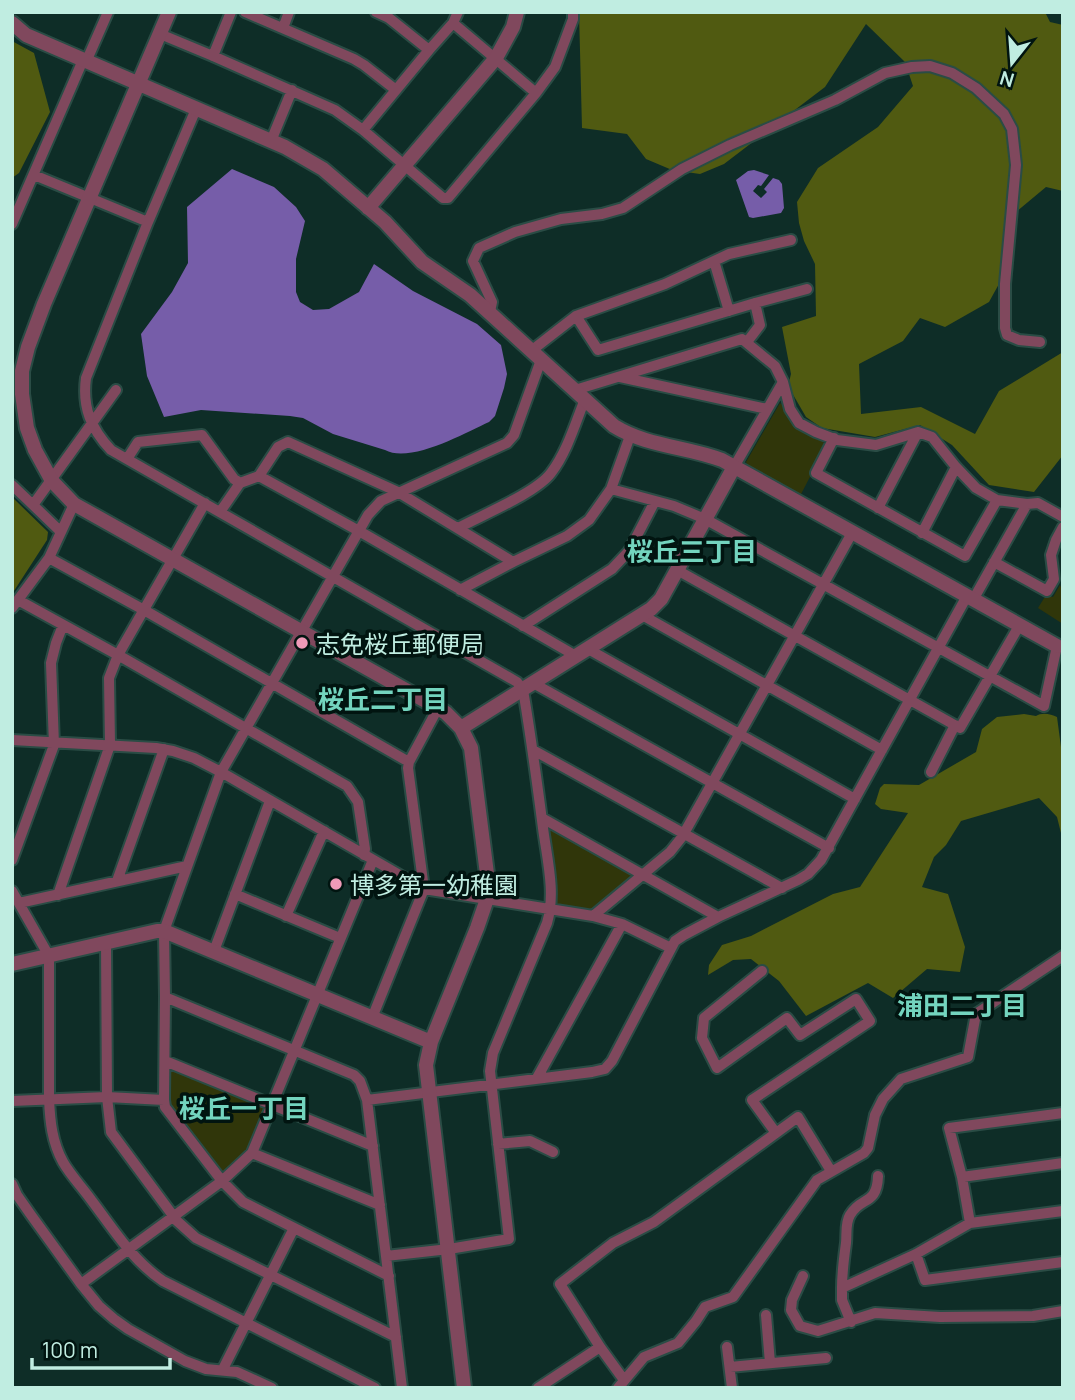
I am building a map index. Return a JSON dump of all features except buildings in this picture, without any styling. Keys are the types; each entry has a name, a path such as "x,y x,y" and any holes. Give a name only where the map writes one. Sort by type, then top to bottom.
{"street":[{"path":"169,12 44,304 28,347 17,394 35,450 52,481 74,504 438,708 461,728 471,748 487,874 487,899 431,1042 426,1065 464,1388"},
{"path":"213,56 231,12"},
{"path":"245,12 354,59 396,90"},
{"path":"283,28 289,12"},
{"path":"376,12 391,15 429,50"},
{"path":"369,208 496,58 513,27 517,12"},
{"path":"160,34 335,110 363,130 443,198 448,198 555,67 573,19 573,12"},
{"path":"12,224 107,13"},
{"path":"363,130 456,18 536,93"},
{"path":"12,23 26,35 294,151 323,169 385,222 422,262 470,295 614,426 630,436 706,454 734,467 1057,646 1044,706 705,519 674,506 611,489"},
{"path":"490,312 492,302 474,261 480,248 515,232 561,219 602,214 624,208 682,169 730,145 835,100 885,73 930,66 952,73 976,88 1003,114 1012,129 1016,165 1005,284 1005,328 1007,335 1019,340 1040,342"},
{"path":"271,141 292,90"},
{"path":"196,109 86,378 85,406 91,424 101,439 111,450 517,682 712,783 829,848"},
{"path":"34,174 148,222"},
{"path":"388,1276 243,1202 222,1181 165,1107 164,931 221,772 368,515 381,501 398,492 507,443 514,435 536,356 576,316 666,284 729,254 791,240"},
{"path":"713,261 729,311"},
{"path":"576,316 598,351 807,289"},
{"path":"747,342 760,325 755,303"},
{"path":"458,528 537,487 550,475 562,456 580,394 618,376 742,339 775,366 783,382 790,409 799,423 834,438 876,445 918,432 932,437 976,488 997,500 1038,503 1063,517"},
{"path":"618,376 768,408"},
{"path":"461,728 642,615 661,599 783,382"},
{"path":"33,505 116,390"},
{"path":"878,508 918,432"},
{"path":"127,459 138,442 202,435 234,479 240,483"},
{"path":"460,590 567,536 589,520 611,489 630,436"},
{"path":"834,438 816,473 965,556 997,500"},
{"path":"220,512 240,483 259,476 278,447 288,442 398,492 513,562"},
{"path":"922,533 956,467"},
{"path":"259,476 523,626 582,652 740,734 855,799"},
{"path":"12,485 61,532"},
{"path":"523,626 612,569 629,551 655,500"},
{"path":"58,894 110,745 109,678 118,655 205,503"},
{"path":"74,504 49,558 15,604 63,625 118,655 347,786 358,802 365,849 369,858 340,939 252,1153 222,1181 82,1284"},
{"path":"368,1100 605,1069 612,1061 675,942 684,935 808,874 821,860 939,648 1027,504"},
{"path":"994,562 1047,591 1054,579 1051,555 1063,527"},
{"path":"593,916 670,852 684,834 852,533"},
{"path":"49,558 408,762"},
{"path":"677,570 960,728 1019,626"},
{"path":"642,615 882,750"},
{"path":"12,860 54,742 51,663 63,625"},
{"path":"386,1256 509,1239 490,1071 493,1053 551,909 528,686"},
{"path":"372,1018 424,889 408,762 438,708"},
{"path":"931,772 955,726"},
{"path":"12,740 164,750 194,758 424,889 593,916 622,924 671,948"},
{"path":"117,881 164,750"},
{"path":"533,750 782,888"},
{"path":"214,951 270,800"},
{"path":"542,818 718,918"},
{"path":"286,916 324,831"},
{"path":"19,903 187,866"},
{"path":"12,891 50,956 49,1100 53,1138 63,1163 148,1271 375,1388"},
{"path":"235,894 340,939"},
{"path":"537,1078 622,924"},
{"path":"12,964 164,931 431,1042"},
{"path":"106,943 107,1097 111,1132 173,1215 196,1238 396,1338"},
{"path":"831,1171 798,1117 654,1222 613,1243 560,1284 621,1384 644,1357 678,1343 705,1307 733,1297 817,1180 868,1149 875,1115 883,1099 901,1079 968,1057 976,1014 1063,956"},
{"path":"762,971 704,1017 702,1038 717,1068 787,1018 800,1035 856,999 870,1021 752,1100 776,1133"},
{"path":"165,997 354,1075 360,1082 368,1100 402,1388"},
{"path":"165,1061 373,1146"},
{"path":"12,1101 107,1097 164,1100"},
{"path":"970,1223 962,1177 949,1128 1063,1113"},
{"path":"498,1144 530,1141 553,1152"},
{"path":"252,1153 380,1205"},
{"path":"962,1177 1063,1163"},
{"path":"851,1322 842,1300 841,1269 847,1223 850,1214 874,1195 878,1176"},
{"path":"12,1184 17,1195 99,1307 128,1329 185,1361 206,1369 237,1372 272,1388"},
{"path":"842,1288 916,1254 970,1223 1063,1211"},
{"path":"223,1370 294,1228"},
{"path":"916,1254 925,1280 1063,1262"},
{"path":"803,1276 792,1300 791,1310 800,1326 818,1331 876,1313 966,1317 1032,1316 1063,1311"},
{"path":"766,1315 770,1363"},
{"path":"538,1388 600,1347"},
{"path":"727,1347 732,1388"},
{"path":"730,1367 826,1358"}],"green space":[{"path":"579,12 1045,12 1050,22 1063,25 1063,191 1046,187 1004,222 1010,264 989,302 945,327 920,318 903,341 859,364 861,414 921,407 975,434 999,391 1063,352 1063,455 1034,492 989,485 952,445 920,425 875,437 822,428 806,417 788,386 791,374 782,327 816,316 815,264 804,241 797,202 818,168 878,127 913,86 905,62 866,24 825,87 724,164 700,174 672,170 646,159 627,134 582,128"},
{"path":"12,41 34,53 50,112 19,173 12,178"},
{"path":"780,403 796,426 823,440 825,448 799,498 750,470 746,462"},
{"path":"12,497 48,532 47,540 12,594"},
{"path":"1060,585 1063,592 1063,624 1038,608 1046,595 1053,597"},
{"path":"1024,714 1057,717 1063,762 1063,841 1057,817 1039,798 961,821 946,845 934,857 922,887 948,894 965,947 960,972 927,969 893,998 868,983 806,1016 779,981 751,959 733,960 708,975 709,965 722,945 751,936 833,894 860,887 908,813 881,809 875,804 884,784 919,785 976,752 982,729 997,717"},
{"path":"547,826 634,874 590,911 554,906"},
{"path":"173,1068 265,1108 249,1151 222,1174 169,1105 169,1074"}],"shaded area":[{"path":"232,169 274,187 296,207 305,221 296,259 296,292 300,302 313,310 329,309 359,292 374,264 413,291 477,324 501,345 507,374 495,416 489,422 452,439 408,453 396,453 333,434 303,418 290,416 201,410 164,417 147,376 141,334 172,292 188,263 187,207"},
{"path":"754,170 769,175 761,186 758,185 753,191 761,198 773,178 782,184 784,208 781,213 749,217 736,180"}],"place":[{"name":"志免桜丘郵便局","path":"302,643"},
{"name":"博多第一幼稚園","path":"336,884"}],"district":[{"name":"桜丘三丁目","path":"692,551"},
{"name":"桜丘二丁目","path":"383,699"},
{"name":"浦田二丁目","path":"962,1005"},
{"name":"桜丘一丁目","path":"244,1108"}]}
